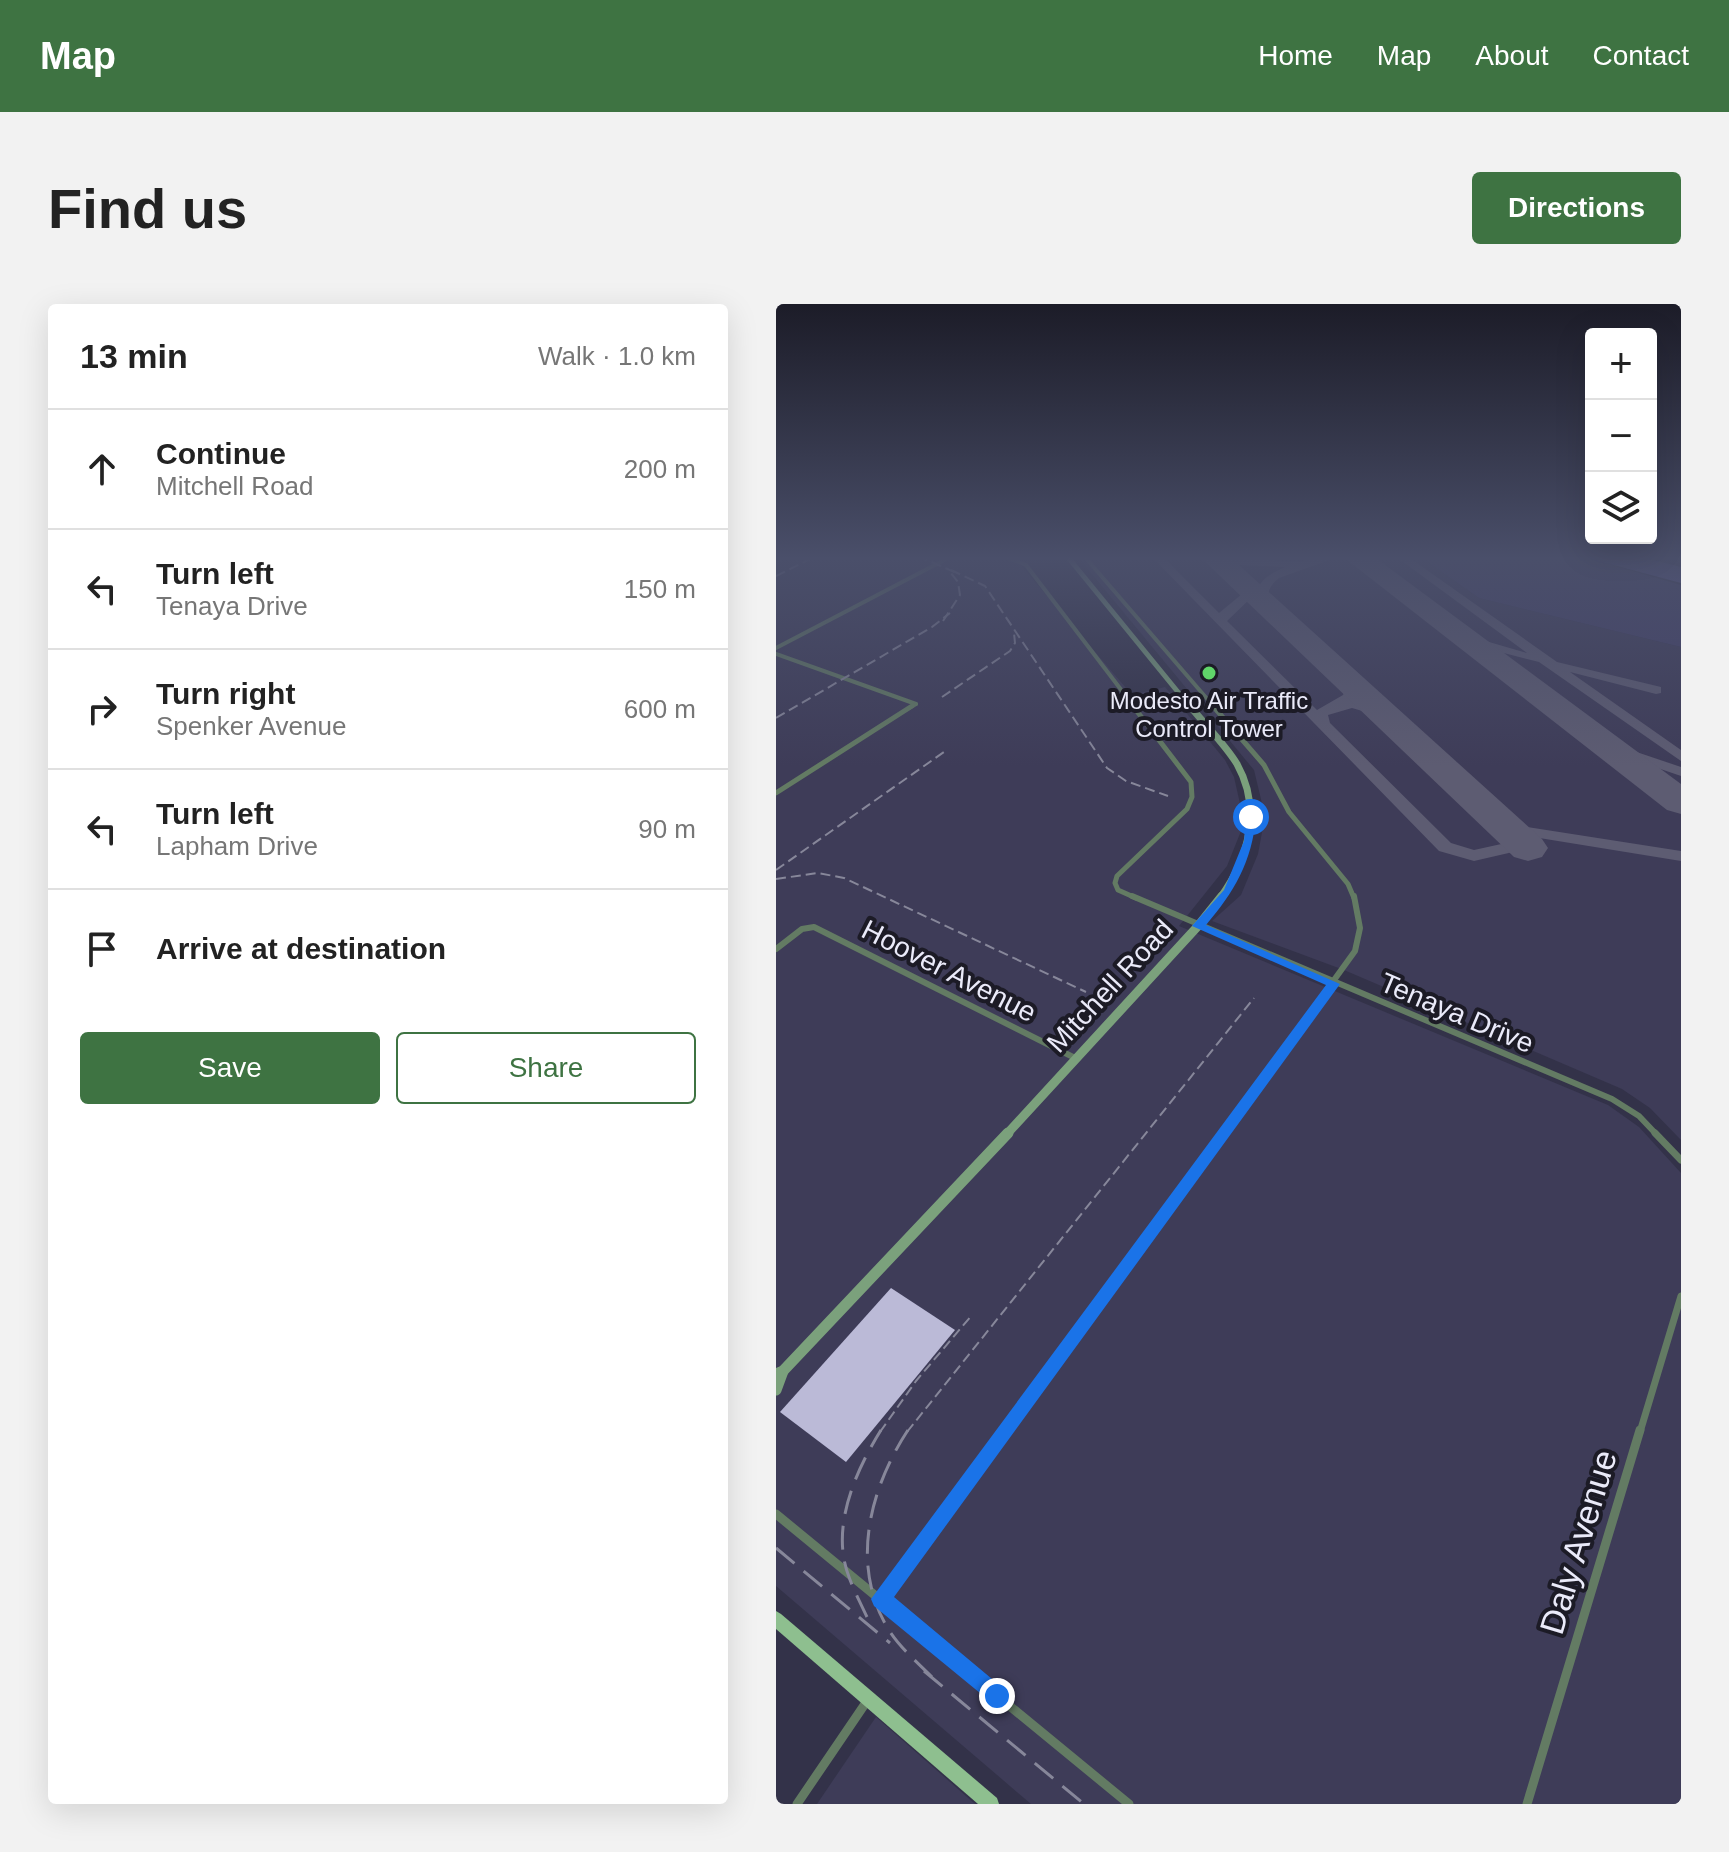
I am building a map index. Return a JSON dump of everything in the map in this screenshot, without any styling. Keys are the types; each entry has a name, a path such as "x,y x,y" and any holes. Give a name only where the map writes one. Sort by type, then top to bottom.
{"main road":[{"name":"Mitchell Road","path":"776,1390 779,1372 881,1271 1229,891 1245,852 1251,817 1249,793 1236,763 1222,744 1125,626"},
{"path":"776,1619 991,1804"}],"street":[{"path":"776,648 818,626"},
{"name":"Tenaya Drive","path":"1073,626 1188,775 1192,791 1187,809 1119,873 1115,883 1122,893 1612,1099 1639,1116 1681,1160"},
{"path":"881,1599 1334,984 1349,962 1360,928 1359,912 1348,884 1289,812 1264,765 1144,626"},
{"path":"776,654 916,704 776,793"},
{"name":"Hoover Avenue","path":"776,949 802,929 814,927 1075,1058"},
{"name":"Daly Avenue","path":"1527,1804 1681,1296"},
{"path":"776,1514 1129,1804"},
{"path":"797,1804 870,1698"}],"shaded area":[{"path":"776,626 1073,626 1132,695 1165,687 1225,760 1234,777 1241,808 1241,831 1227,866 1179,926 1608,1105 1639,1127 1681,1173 1681,1804 1031,1804 776,1586"},
{"path":"1135,626 1594,626 1681,647 1681,1140 1650,1108 1622,1089 1344,970 1212,921 1241,895 1258,854 1265,816 1254,770"},
{"path":"1594,626 1681,626 1681,647"},
{"path":"876,1717 975,1804 817,1804"}],"building":[{"path":"891,1288 955,1330 846,1462 780,1412"}],"taxiway":[{"path":"1226,626 1445,847 1474,856 1524,844"},
{"path":"1498,626 1681,757"},
{"path":"1465,639 1535,659"},
{"path":"1560,665 1656,690"},
{"path":"1336,706 1349,697 1353,689 1350,683"},
{"path":"1336,706 1360,705 1383,713"},
{"path":"1323,724 1321,713 1336,706"},
{"path":"1607,746 1681,772"},
{"path":"1508,829 1681,856"}],"runway":[{"path":"1289,626 1528,848"},
{"path":"1448,626 1681,802"}],"railway":[{"path":"776,718 933,626"},
{"path":"1012,626 1107,768 1126,781 1168,796"},
{"path":"942,697 1010,651 1015,643 1014,633"},
{"path":"776,870 944,752"},
{"path":"776,879 818,873 844,878 1086,992"},
{"path":"907,1432 1254,998"},
{"path":"880,1432 916,1381 972,1315"},
{"path":"867,1617 849,1577 842,1539 854,1482 881,1430"},
{"path":"908,1430 883,1476 875,1501 867,1552 869,1578 887,1627 932,1677"},
{"path":"776,1548 890,1643"},
{"path":"924,1671 1084,1804"}],"place":[{"name":"Modesto Air Traffic Control Tower","path":"1209,673"}],"route":[{"path":"997,1696 881,1599 1334,984 1198,926 1229,891 1249,841 1251,817"}]}
